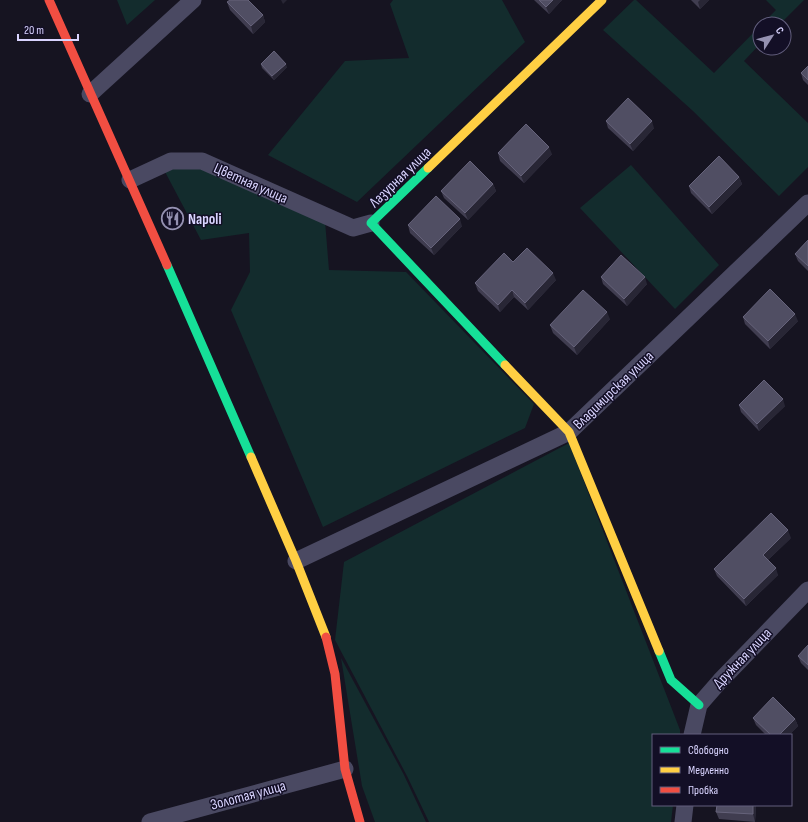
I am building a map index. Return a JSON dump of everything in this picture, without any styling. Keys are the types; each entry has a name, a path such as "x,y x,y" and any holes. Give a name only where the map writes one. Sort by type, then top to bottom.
{"street":[{"path":"49,0 130,180 296,561 325,634 335,674 345,768 360,822"},
{"path":"90,94 193,0"},
{"name":"Лазурная улица","path":"569,432 372,224 602,0"},
{"name":"Цветная улица","path":"130,180 171,161 202,161 352,228 372,224"},
{"name":"Владимирская улица","path":"699,705 671,680 569,432 808,203"},
{"path":"296,561 569,432"},
{"name":"Дружная улица","path":"692,734 699,705 720,681 808,590"},
{"name":"Золотая улица","path":"150,822 345,768"},
{"path":"683,822 685,806"}],"green space":[{"path":"117,0 155,0 127,25"},
{"path":"393,0 502,0 525,42 357,202 268,155 345,61 409,58 390,4"},
{"path":"634,0 636,0 714,73 752,34 752,52 744,61 808,123 808,167 779,196 693,111 603,30"},
{"path":"766,0 804,0 788,16 770,16 776,10"},
{"path":"205,163 325,221 329,270 406,272 534,404 525,428 323,527 231,310 250,272 249,233 201,240 163,168"},
{"path":"631,165 719,265 675,309 580,208"},
{"path":"569,443 680,730 680,734 652,734 652,806 673,806 671,822 429,822 407,776 335,640 344,562"},
{"path":"341,658 404,775 426,822 375,822 362,786"}],"building":[{"path":"230,0 248,0 263,15 251,26 227,2"},
{"path":"539,0 553,0 546,7"},
{"path":"274,51 286,64 272,76 261,64"},
{"path":"808,66 808,80 801,73"},
{"path":"628,98 652,121 630,144 606,121"},
{"path":"526,124 549,147 521,176 498,153"},
{"path":"719,156 739,177 709,207 689,186"},
{"path":"470,161 493,184 465,213 441,191"},
{"path":"436,196 460,219 431,248 408,225"},
{"path":"808,240 808,266 795,254"},
{"path":"527,248 553,273 525,303 512,290 498,305 475,283 504,253 513,262"},
{"path":"621,255 645,277 624,299 601,277"},
{"path":"770,289 795,314 768,341 743,317"},
{"path":"583,290 607,312 574,347 550,325"},
{"path":"764,380 783,399 757,424 739,405"},
{"path":"771,513 788,530 763,555 776,568 744,599 714,569"},
{"path":"808,645 808,665 798,656"},
{"path":"773,697 795,719 780,734 770,734 753,718"},
{"path":"717,806 753,806 753,814 716,812"}],"traffic: fast":[{"path":"428,168 371,223 505,365"},
{"path":"167,265 251,457"},
{"path":"659,651 671,680 699,705"}],"traffic: slow":[{"path":"428,168 602,0"},
{"path":"505,365 569,432 659,651"},
{"path":"251,457 296,561 326,637"}],"traffic: jam":[{"path":"49,0 167,265"},
{"path":"326,637 335,674 345,769 360,822"}],"place":[{"name":"Napoli","path":"173,219"}]}
